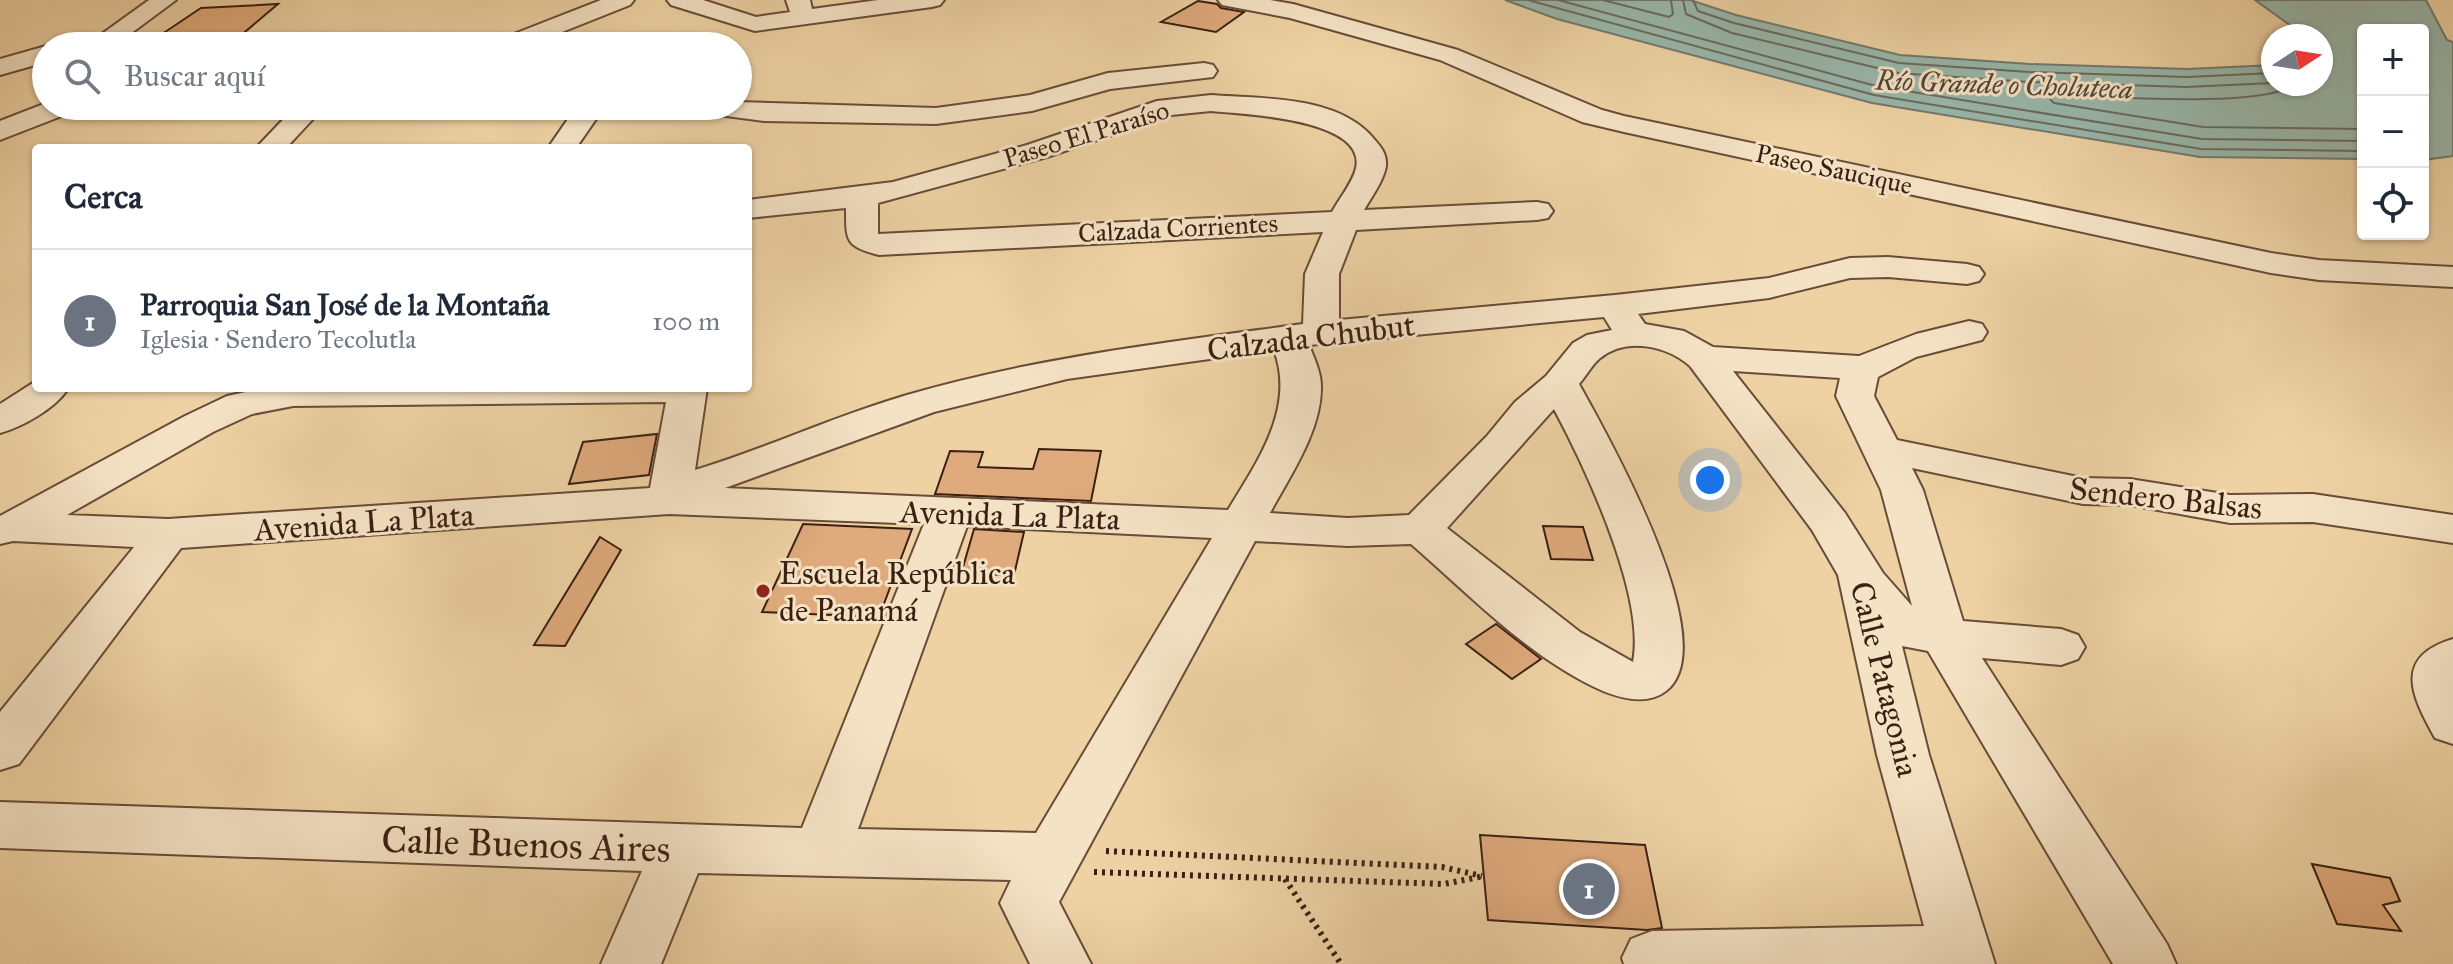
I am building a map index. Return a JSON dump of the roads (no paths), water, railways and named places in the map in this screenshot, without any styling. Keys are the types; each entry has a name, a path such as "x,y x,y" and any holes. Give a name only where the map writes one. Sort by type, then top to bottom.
{"street":[{"path":"118,32 164,0"},
{"path":"541,32 622,0"},
{"path":"679,0 755,24 800,8 932,0"},
{"name":"Paseo Saucique","path":"1230,0 1293,11 1449,55 1592,116 1613,121 2271,263 2319,270 2453,277"},
{"path":"0,67 32,58"},
{"path":"752,110 819,116 936,116 1032,103 1108,81 1204,71"},
{"name":"Paseo El Paraíso","path":"752,209 862,197 953,176 1167,107 1211,103 1290,110 1325,118 1358,138 1370,153 1371,168 1344,219 1322,274 1304,335 1300,369 1302,389 1296,414 1269,477 1051,859 1029,903 1061,964"},
{"path":"0,131 32,118"},
{"path":"274,144 297,120"},
{"path":"565,144 581,120"},
{"name":"Calzada Corrientes","path":"862,197 862,236 870,243 879,245 1537,211"},
{"name":"Calzada Chubut","path":"670,496 891,413 972,389 1067,368 1304,335 1624,321 1850,268 1888,267 1967,274"},
{"path":"1560,384 1613,483 1637,546 1660,633 1659,669 1654,678 1644,682 1629,681 1574,653 1421,529 1501,445 1529,410 1560,384 1586,351 1624,321"},
{"name":"Calle Patagonia","path":"1624,321 1685,342 1703,358 1830,523 1861,575 1903,755 1963,958"},
{"path":"1969,332 1918,343 1879,359 1860,371 1855,396 1902,490 1944,637 2146,964"},
{"path":"1703,358 1866,368"},
{"path":"0,421 45,392"},
{"path":"7,529 241,404 293,394 451,392"},
{"path":"670,496 687,392"},
{"name":"Sendero Balsas","path":"1881,449 2083,491 2130,492 2230,509 2313,508 2453,529"},
{"name":"Avenida La Plata","path":"7,529 168,534 670,496 1348,532 1421,529"},
{"path":"821,852 950,513"},
{"path":"0,749 168,534"},
{"path":"1861,575 1905,630 1944,637 2061,647"},
{"path":"2453,657 2439,665 2437,686 2453,724"},
{"name":"Calle Buenos Aires","path":"0,825 1051,859"},
{"path":"631,964 680,849"},
{"path":"1654,961 1963,958"}],"water":[{"name":"Río Grande o Choluteca","path":"1505,0 1690,0 1736,15 1900,55 2030,64 2187,69 2261,66 2261,96 2333,96 2333,24 2288,24 2255,0 2426,0 2447,40 2453,42 2453,156 2429,159 2429,24 2357,24 2357,159 2200,157 1872,103 1557,19"}],"place":[{"name":"Escuela República de Panamá","path":"763,591"},
{"name":"Parroquia San José de la Montaña","path":"1589,889"}]}
